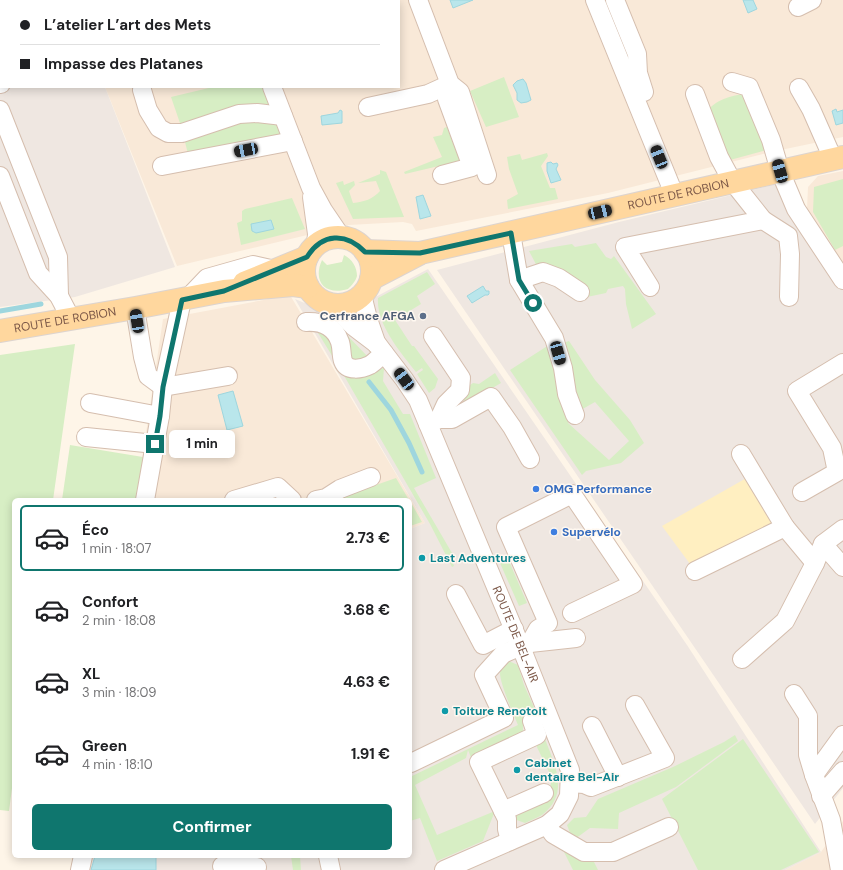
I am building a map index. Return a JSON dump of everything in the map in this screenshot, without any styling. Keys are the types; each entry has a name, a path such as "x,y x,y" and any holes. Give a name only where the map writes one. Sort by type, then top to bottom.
{"main road":[{"name":"ROUTE DE ROBION","path":"365,252 420,253 678,193 838,158"},
{"path":"333,238 342,238 351,240 359,245 370,260 372,270 366,287 353,301 343,305 332,305 318,299 308,287 304,278 304,267 312,251 324,241 333,238"},
{"name":"ROUTE DE ROBION","path":"224,291 275,270 312,251"},
{"name":"ROUTE DE ROBION","path":"366,287 420,253"},
{"name":"ROUTE DE ROBION","path":"0,331 224,291 293,285 308,287"}],"street":[{"path":"418,0 455,88 487,176"},
{"path":"595,0 678,193"},
{"path":"615,0 637,54 638,73 678,193"},
{"path":"732,82 749,87 771,140 780,171 796,209 843,280"},
{"path":"272,88 311,188 323,210 342,238"},
{"path":"368,107 455,88"},
{"path":"442,175 472,167 447,98 455,88"},
{"path":"799,88 838,158"},
{"path":"142,90 148,110 159,128 168,134 182,133 239,114 257,113 283,116"},
{"path":"695,94 719,157 732,182 763,220 788,236 790,254 789,296"},
{"path":"1,114 58,257 59,296"},
{"path":"162,166 293,141"},
{"path":"0,176 38,273 59,296 71,319"},
{"path":"311,188 316,227 312,251"},
{"path":"650,286 625,247 763,220"},
{"path":"511,233 519,280 554,338 563,368 567,394 575,415"},
{"path":"145,498 160,416 163,387 185,299 207,278 253,265 275,270"},
{"path":"519,280 543,272 559,278 580,292"},
{"name":"ROUTE DE BEL-AIR","path":"366,287 368,319 381,349"},
{"name":"ROUTE DE BEL-AIR","path":"332,305 353,326 381,349 434,421 514,630 526,645 570,770 569,796 560,814 547,825 444,870"},
{"path":"135,308 143,357 148,376 163,387 228,376"},
{"path":"306,322 315,322 328,326 336,333 341,343 343,363 348,367 354,369 370,365 381,349"},
{"path":"433,336 461,378 460,390 446,404 434,421"},
{"path":"802,492 837,472 832,448 797,391 843,363"},
{"path":"434,421 452,419 491,397 512,427 530,459"},
{"path":"90,403 160,416"},
{"path":"86,437 155,444"},
{"path":"741,454 785,528 816,563"},
{"path":"326,498 340,489 370,477"},
{"path":"241,498 278,487 290,498"},
{"path":"526,645 538,628 548,623 506,527 572,494 633,584 572,613"},
{"path":"695,572 785,528"},
{"path":"742,659 785,620 816,563 824,544 843,529"},
{"path":"824,544 843,567"},
{"path":"456,594 483,645 514,630"},
{"path":"412,763 504,718 484,675 503,654 526,645 576,638"},
{"path":"794,694 808,716 808,755 821,796 831,820 840,870"},
{"path":"570,783 584,784 591,788 665,758 635,705"},
{"path":"510,841 506,829 507,819 478,762 537,735 532,721"},
{"path":"592,726 618,777"},
{"path":"814,775 843,735"},
{"path":"821,796 843,771"},
{"path":"503,811 544,793"},
{"path":"547,825 553,834 584,852 613,852 669,827"},
{"path":"80,870 83,858"},
{"path":"328,858 331,870"},
{"path":"222,866 255,864"}],"shaded area":[{"path":"400,0 843,0 843,137 771,152 608,193 416,231 412,224 403,222 349,225 177,266 105,88 400,88"},
{"path":"0,88 105,88 175,267 75,297 0,307"},
{"path":"843,171 843,268 807,209 808,187 818,176"},
{"path":"786,182 843,270 843,788 815,824 437,270 619,222"},
{"path":"428,269 687,645 821,852 785,870 80,870 83,858 412,858 412,528 425,523 412,498 410,498 295,299 338,317"},
{"path":"290,295 410,498 136,498 163,319"},
{"path":"412,501 425,523 412,528"},
{"path":"843,821 843,870 785,870 821,852"}],"green space":[{"path":"504,77 519,117 486,127 470,91"},
{"path":"209,88 265,88 275,112 182,129 171,97"},
{"path":"746,94 767,150 730,160 706,113 709,108 724,99"},
{"path":"239,119 275,119 284,136 188,154 184,138"},
{"path":"447,127 460,161 405,174 404,172 442,157 433,137 442,135 444,128"},
{"path":"547,153 548,156 541,166 550,188 555,188 558,199 508,209 507,200 518,194 509,169 507,157 520,154 522,160"},
{"path":"380,170 386,172 404,217 353,219 336,183 343,181 344,185 354,181 355,185 349,191 353,203 365,201 380,191 376,181 358,183 380,174"},
{"path":"843,179 843,246 835,250 813,212 814,187"},
{"path":"292,198 305,229 241,245 237,223 242,221 242,211"},
{"path":"596,243 606,257 611,259 614,256 656,314 632,329 626,304 625,289 623,286 608,289 606,293 587,297 583,285 539,270 529,251 572,244 575,247"},
{"path":"344,255 352,261 355,266 357,273 356,280 348,289 333,291 327,289 320,281 319,268 322,260 327,265 342,262"},
{"path":"427,272 435,284 417,296 421,304 395,320 412,346 414,346 438,379 435,388 429,393 417,374 423,370 422,368 416,372 397,347 385,328 378,308 378,298"},
{"path":"315,328 332,336 340,362 379,369 384,368 383,381 403,414 410,414 436,478 414,488 452,553 450,555 454,566 452,567 430,524"},
{"path":"344,332 369,358 348,361"},
{"path":"569,341 595,380 630,420 644,443 621,463 586,471 582,475 510,370 552,343 571,418 568,423 609,460 629,441 595,402 579,411 560,344"},
{"path":"75,344 53,498 12,498 12,788 9,811 0,810 0,355"},
{"path":"495,373 501,383 451,412 464,402 464,389 473,383 479,384"},
{"path":"70,445 149,458 141,498 62,498"},
{"path":"396,478 408,498 339,498"},
{"path":"412,504 422,522 412,525"},
{"path":"509,561 527,603 519,606 500,563"},
{"path":"506,660 518,665 524,685 537,714 523,723 523,735 472,760 468,750 466,758 415,785 437,835 495,811 483,841 437,861 420,818 412,820 412,776 518,725 501,679 500,674"},
{"path":"735,735 738,741 676,787 619,813 618,829 590,828 575,839 570,833 567,825 574,818 586,817 598,799 673,767"},
{"path":"545,739 553,759 558,779 556,798 551,807 542,815 525,823 511,818 532,808 546,797 553,774 549,772 535,743"},
{"path":"743,739 819,852 781,870 698,870 662,799"},
{"path":"562,848 579,859 594,862 598,870 573,870"},
{"path":"291,858 300,858 301,870 293,870"}],"sand":[{"path":"750,476 779,525 693,568 662,526"}],"water":[{"path":"450,0 473,0 453,8"},
{"path":"743,0 753,0 757,9 748,13"},
{"path":"523,79 526,83 531,100 521,103 517,100 517,93 513,85 517,81"},
{"path":"836,109 837,112 843,110 843,123 836,125 832,111"},
{"path":"340,110 342,111 342,123 322,125 321,116 338,113"},
{"path":"551,162 553,164 557,163 558,165 556,169 561,180 551,183 547,171 547,163"},
{"path":"423,195 431,216 420,219 416,197"},
{"path":"271,220 274,229 256,233 252,231 251,224"},
{"path":"483,286 486,291 489,291 489,294 472,303 467,296"},
{"path":"233,391 243,426 227,430 218,395"},
{"path":"94,858 156,858 156,870 91,870"}],"waterway":[{"path":"0,311 41,304"},
{"path":"369,382 391,410 409,443 422,472"}],"place":[{"name":"Cerfrance AFGA","path":"423,316"},
{"name":"OMG Performance","path":"536,489"},
{"name":"Supervélo","path":"554,532"},
{"name":"Last Adventures","path":"422,558"},
{"name":"Toiture Renotoit","path":"445,711"},
{"name":"Cabinet dentaire Bel-Air","path":"517,770"}],"route":[{"path":"155,444 163,387 182,300 224,291 307,257 316,245 324,241 333,238 351,240 359,245 365,252 420,253 511,233 519,280 533,303"}]}
